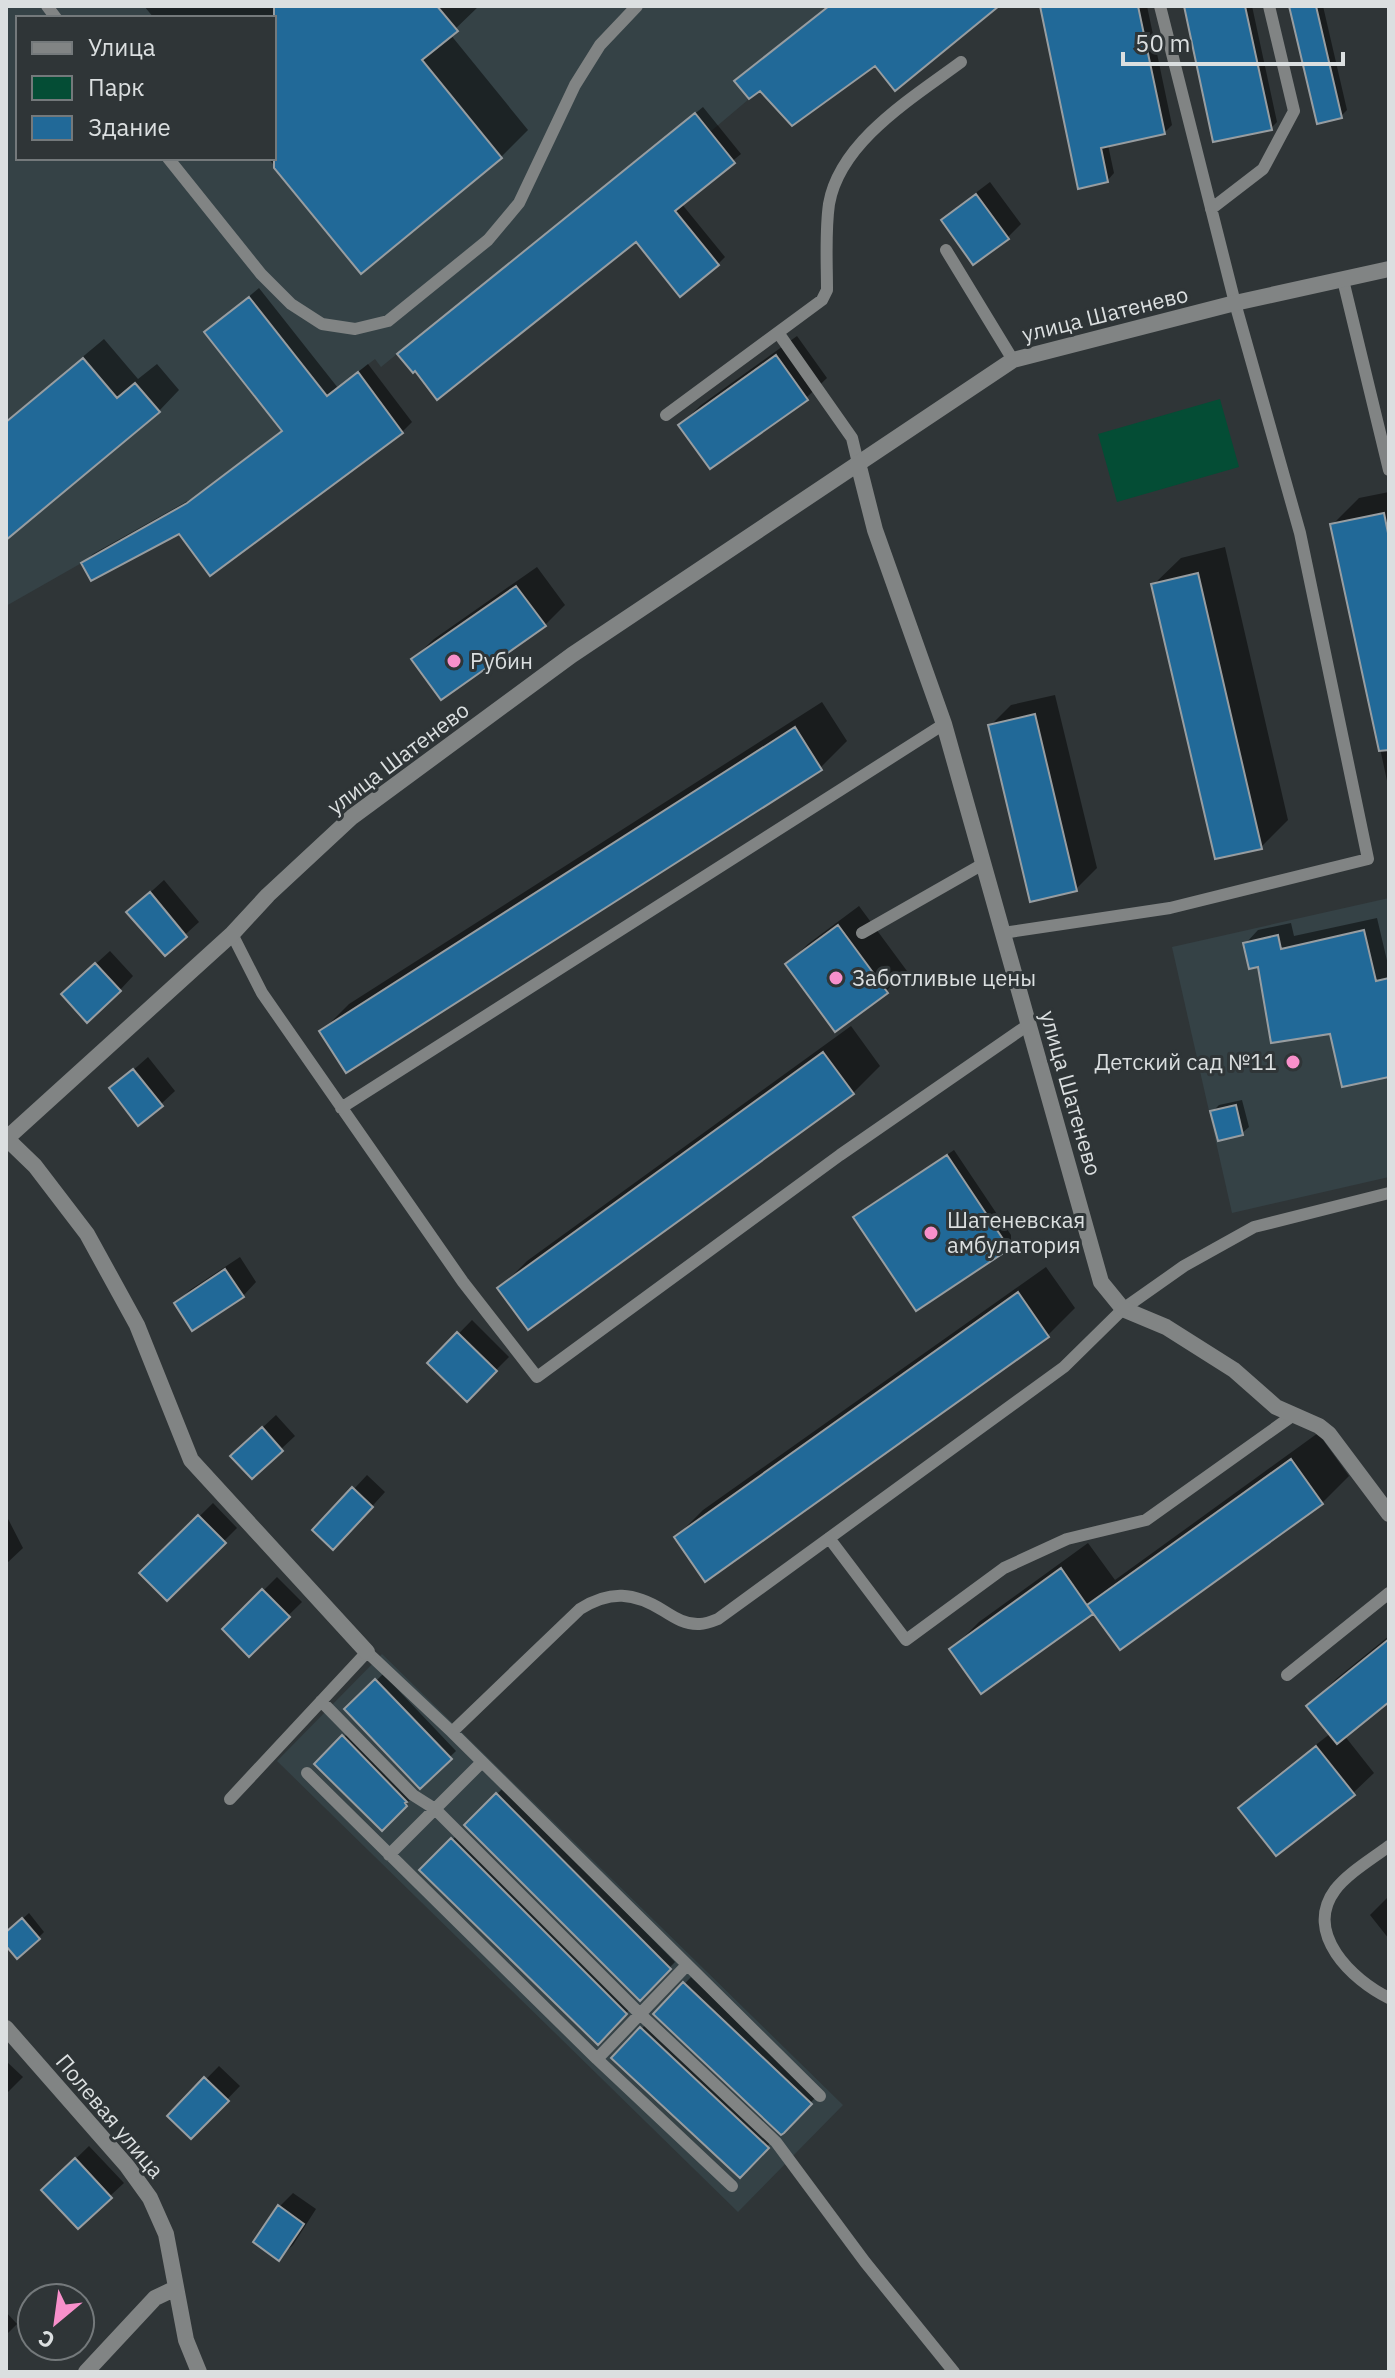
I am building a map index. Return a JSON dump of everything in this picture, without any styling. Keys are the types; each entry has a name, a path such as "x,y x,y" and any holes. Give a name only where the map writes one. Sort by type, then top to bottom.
{"street":[{"name":"улица Шатенево","path":"6,1138 232,934 268,895 352,817 572,655 1013,360 1235,303 1389,269"},
{"name":"улица Шатенево","path":"858,463 875,530 944,724 1101,1282 1123,1309"},
{"path":"6,1138 35,1166 87,1234 137,1325 191,1460 367,1652"},
{"path":"1123,1309 1166,1327 1223,1363 1276,1407 1319,1426 1329,1434 1389,1514"},
{"name":"Полевая улица","path":"6,2028 127,2166 150,2198 166,2234 186,2340 199,2372"},
{"path":"86,2372 155,2298 176,2288"}],"lane":[{"path":"170,160 261,274 291,304 322,324 355,329 388,321 488,240 519,203 575,85 600,45 637,6"},
{"path":"1003,933 1170,908 1368,859 1300,533 1235,303 1160,6"},
{"path":"1211,209 1263,169 1294,111 1269,6"},
{"path":"666,415 813,308 827,290 830,202 846,162 879,123 961,62"},
{"path":"946,250 1013,360"},
{"path":"1343,280 1389,470"},
{"path":"779,334 852,438 858,463"},
{"path":"341,1108 944,724"},
{"path":"862,933 983,864"},
{"path":"232,934 262,993 341,1108 463,1282 537,1377 840,1155 1028,1025"},
{"path":"452,1732 580,1609 595,1600 612,1595 632,1597 654,1605 681,1622 700,1625 718,1619 1064,1367 1123,1309 1184,1266 1254,1227 1389,1193"},
{"path":"829,1538 906,1640 1004,1568 1067,1539 1146,1520 1292,1416"},
{"path":"1287,1675 1389,1593"},
{"path":"230,1799 367,1652 820,2096"},
{"path":"321,1701 413,1795 435,1809 640,2014 776,2142 865,2262 954,2372"},
{"path":"389,1855 482,1762"},
{"path":"307,1773 597,2059 732,2186"},
{"path":"1389,1846 1337,1887 1328,1902 1325,1919 1327,1939 1337,1955 1368,1987 1389,1998"},
{"path":"597,2059 687,1965"}],"shaded area":[{"path":"6,6 829,6 735,80 749,99 710,132 694,113 381,367 375,359 187,503 6,606"},
{"name":"Детский сад №11","path":"1389,898 1389,1177 1232,1213 1172,947"},
{"path":"382,1654 843,2105 738,2212 277,1761"}],"green space":[{"path":"1220,399 1239,467 1117,502 1098,434"}],"building":[{"path":"274,6 437,6 458,31 422,60 502,158 361,274 274,168"},
{"path":"829,6 999,6 895,91 875,66 792,126 760,91 749,99 734,81"},
{"path":"1040,6 1138,6 1165,134 1101,148 1108,182 1078,189"},
{"path":"1184,6 1245,6 1272,130 1213,142"},
{"path":"1289,6 1316,6 1342,118 1317,124"},
{"path":"695,113 735,163 675,211 719,265 680,297 636,242 437,400 415,371 413,373 397,354"},
{"path":"976,194 1009,239 973,265 941,220"},
{"path":"249,297 327,396 358,372 403,433 210,576 179,534 91,581 81,563 187,503 282,431 204,332"},
{"path":"776,355 808,400 710,469 678,425"},
{"path":"83,358 117,398 135,383 160,412 6,540 6,422"},
{"path":"1384,513 1389,538 1389,750 1379,751 1330,524"},
{"path":"1198,573 1262,849 1215,859 1151,584"},
{"path":"516,586 546,626 441,700 411,659"},
{"path":"1035,714 1077,891 1030,902 988,725"},
{"path":"795,727 822,770 346,1073 319,1031"},
{"path":"150,892 187,937 165,956 126,912"},
{"name":"Заботливые цены","path":"838,925 888,993 835,1032 785,964"},
{"path":"1364,930 1376,981 1389,978 1389,1077 1342,1087 1330,1034 1271,1043 1258,967 1249,969 1243,943 1278,935 1281,949"},
{"path":"95,963 121,991 87,1023 61,994"},
{"path":"823,1052 854,1094 528,1330 497,1288"},
{"path":"133,1069 163,1106 138,1126 109,1088"},
{"path":"1236,1105 1243,1135 1218,1141 1210,1111"},
{"name":"Шатеневская амбулатория","path":"947,1155 1005,1242 1005,1252 916,1311 853,1217"},
{"path":"225,1269 244,1297 192,1331 174,1303"},
{"path":"1018,1292 1049,1337 705,1582 674,1537"},
{"path":"457,1332 497,1371 467,1402 427,1363"},
{"path":"262,1427 283,1451 252,1479 230,1456"},
{"path":"1291,1459 1323,1504 1120,1650 1087,1605"},
{"path":"352,1487 373,1507 333,1550 312,1530"},
{"path":"198,1515 226,1543 167,1601 139,1573"},
{"path":"1061,1568 1093,1614 981,1694 949,1649"},
{"path":"262,1589 290,1617 249,1657 222,1629"},
{"path":"1389,1639 1389,1702 1337,1744 1306,1706"},
{"path":"375,1679 452,1759 420,1789 344,1709"},
{"path":"342,1735 407,1802 407,1806 382,1831 314,1764"},
{"path":"1316,1746 1355,1795 1276,1856 1238,1808"},
{"path":"496,1793 671,1969 640,2001 464,1825"},
{"path":"451,1838 627,2014 598,2045 419,1870"},
{"path":"22,1918 40,1939 17,1959 6,1946 6,1932"},
{"path":"683,1982 812,2104 781,2135 653,2014"},
{"path":"640,2027 769,2148 740,2178 611,2058"},
{"path":"204,2077 229,2101 191,2139 167,2116"},
{"path":"75,2158 112,2198 78,2229 41,2190"},
{"path":"278,2205 304,2224 279,2261 253,2242"}],"place":[{"name":"Рубин","path":"454,661"},
{"name":"Заботливые цены","path":"836,978"},
{"name":"Детский сад №11","path":"1293,1062"},
{"name":"Шатеневская амбулатория","path":"931,1233"}]}
